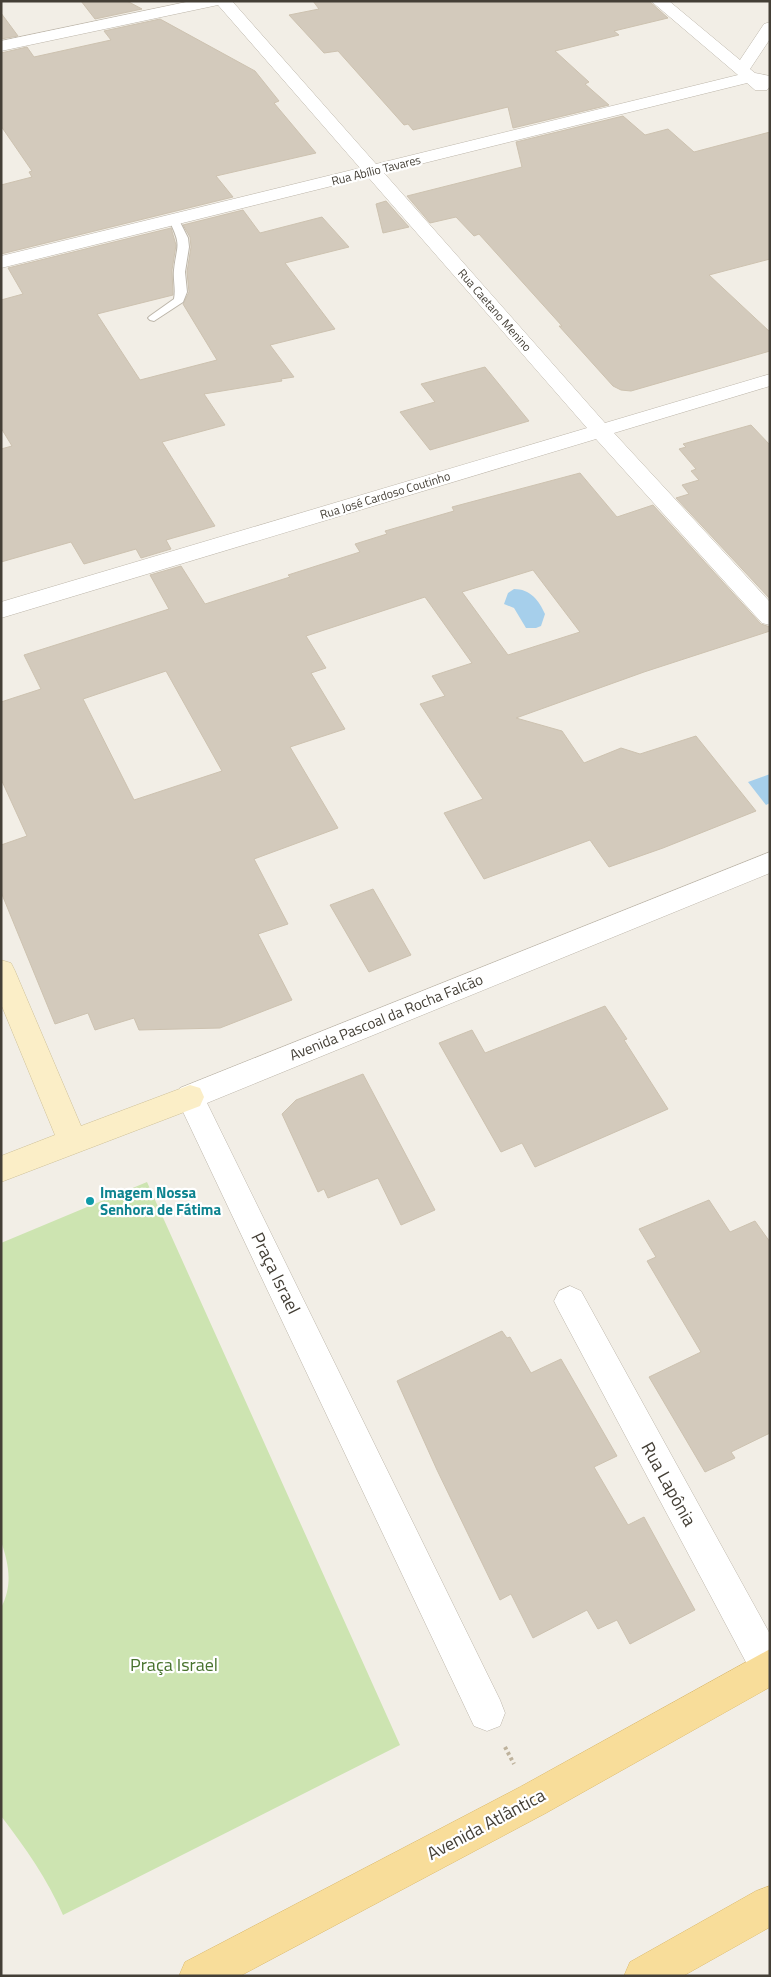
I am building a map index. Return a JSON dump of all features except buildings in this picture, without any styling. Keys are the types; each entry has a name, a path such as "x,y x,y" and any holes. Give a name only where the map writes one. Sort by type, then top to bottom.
{"main road":[{"name":"Avenida Atlântica","path":"199,1976 533,1800 769,1668"},
{"path":"644,1976 770,1905"}],"street":[{"path":"1,46 214,1"},
{"name":"Rua Caetano Menino","path":"223,1 600,430 770,617"},
{"path":"659,1 770,93"},
{"path":"746,73 770,27"},
{"path":"746,73 770,81"},
{"name":"Rua Abílio Tavares","path":"1,262 372,171 746,73"},
{"name":"Rua José Cardoso Coutinho","path":"1,610 770,380"},
{"name":"Avenida Pascoal da Rocha Falcão","path":"1,1169 190,1097 770,862"},
{"path":"1,971 72,1142"},
{"name":"Praça Israel","path":"190,1097 487,1713"},
{"name":"Rua Lapônia","path":"570,1301 769,1668"}],"lane":[{"path":"154,318 179,300 181,292 179,272 184,247 174,220"}],"path":[{"path":"487,1713 533,1800"}],"green space":[{"name":"Praça Israel","path":"147,1182 400,1745 63,1915 35,1864 1,1816 1,1608 7,1591 8,1567 1,1541 1,1243"}],"water":[{"path":"514,589 529,593 540,604 545,614 541,626 526,628 514,608 504,604 508,593"},
{"path":"770,774 770,803 766,805 748,782"}],"place":[{"name":"Imagem Nossa Senhora de Fátima","path":"90,1201"}]}
